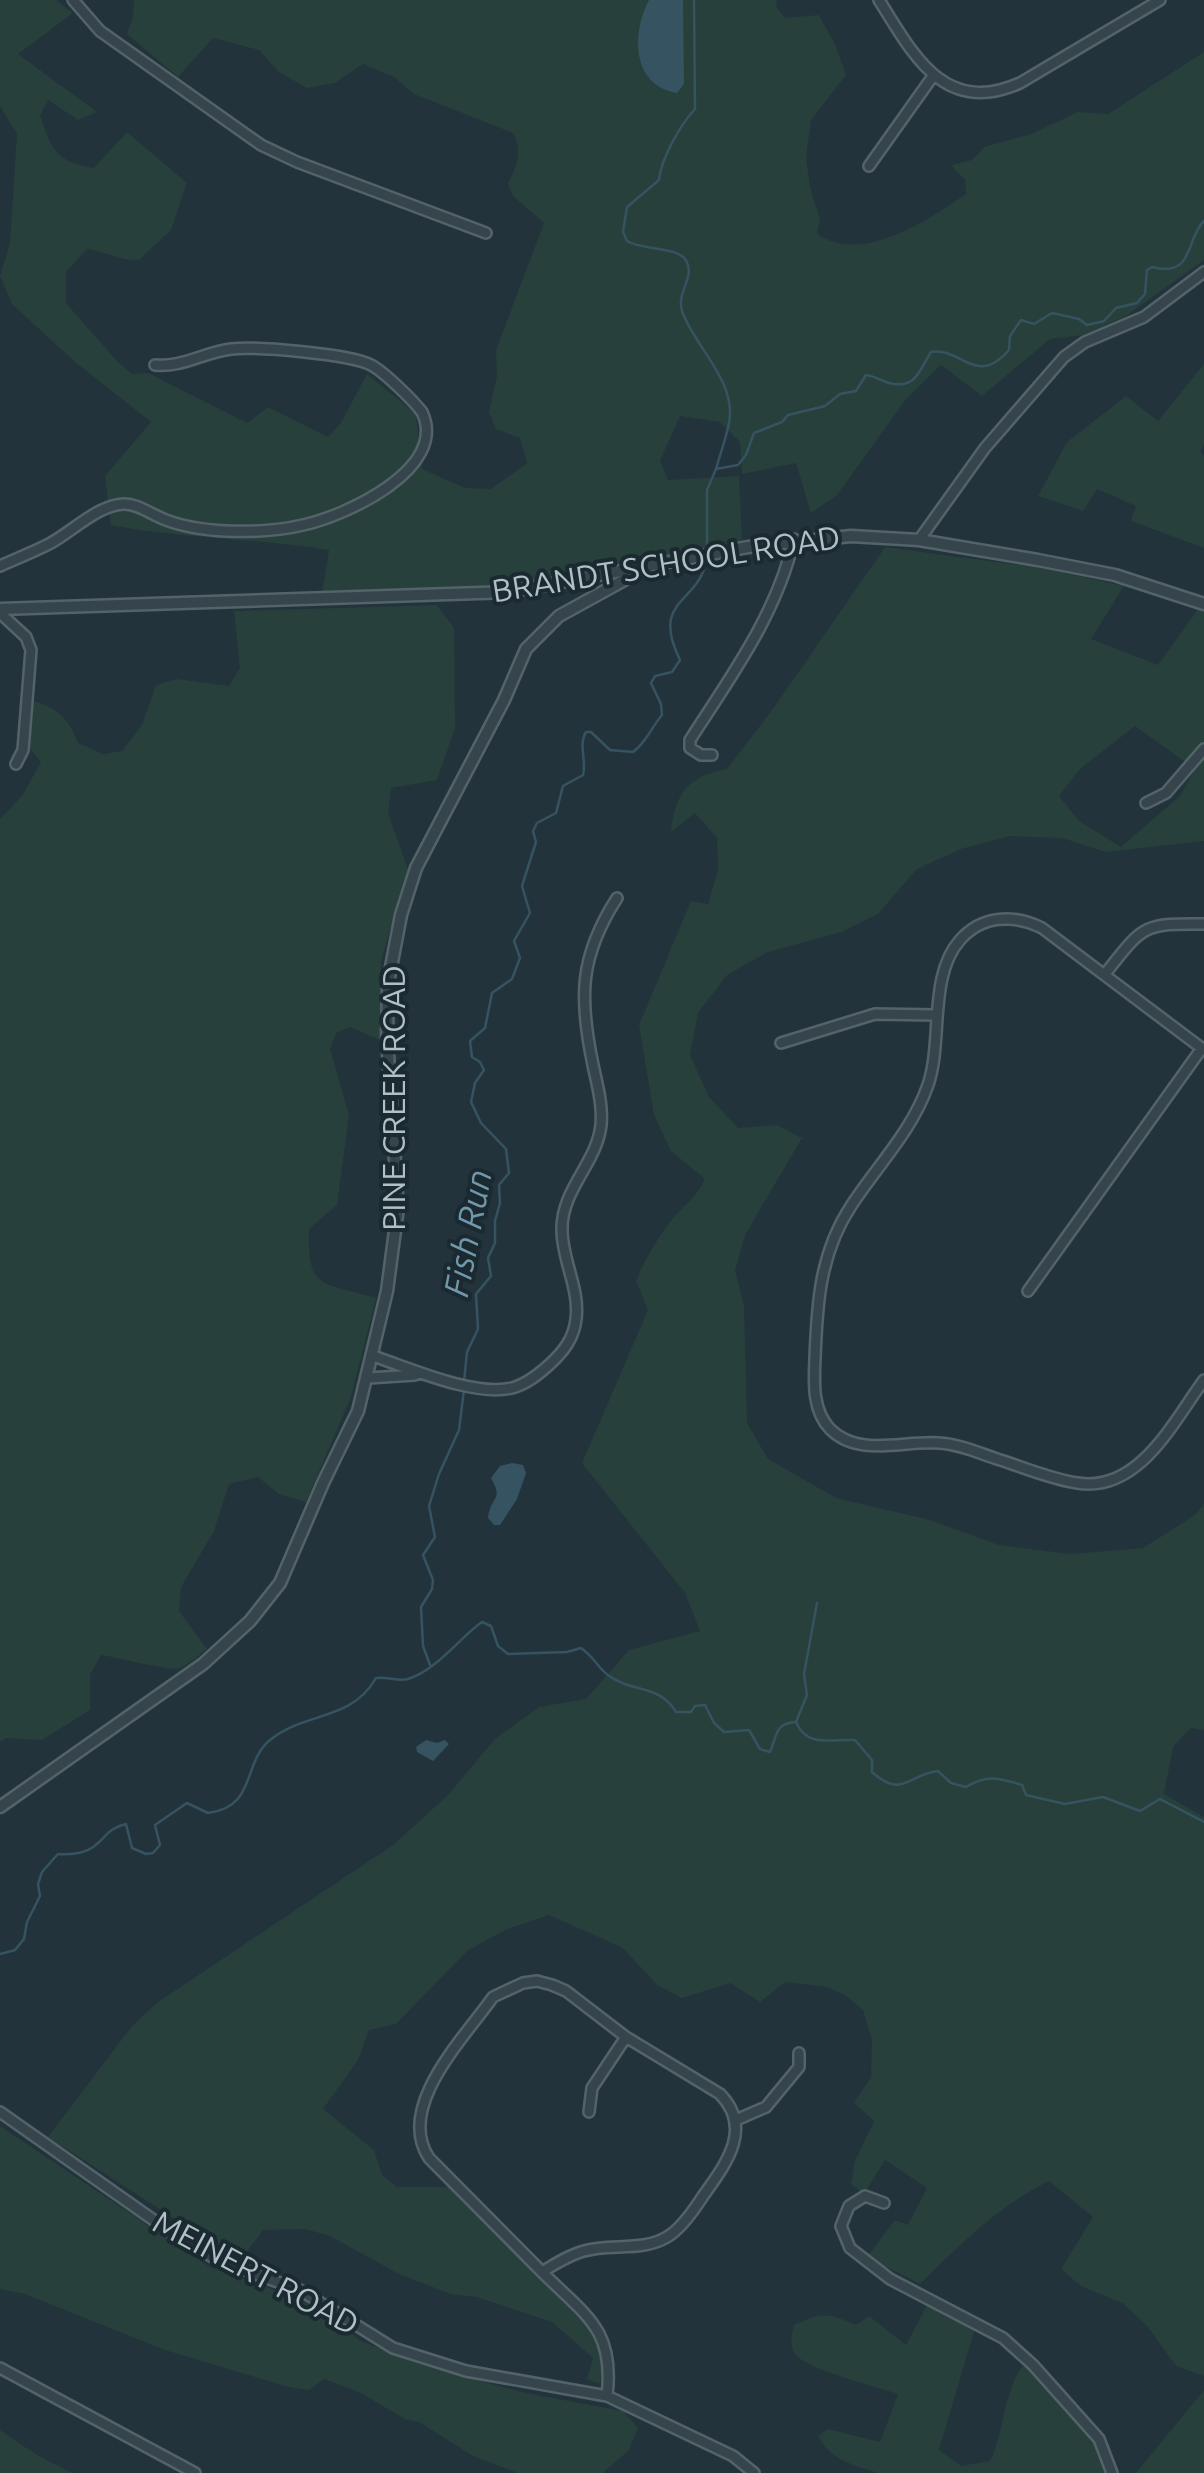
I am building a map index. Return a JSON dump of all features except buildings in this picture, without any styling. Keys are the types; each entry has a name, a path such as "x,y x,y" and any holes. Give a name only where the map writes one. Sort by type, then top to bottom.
{"street":[{"path":"73,0 100,31 261,145 486,233"},
{"path":"879,0 915,58 933,76 969,92 1006,90 1160,0"},
{"path":"869,166 933,76"},
{"path":"919,540 985,448 1064,357 1085,342 1144,317 1204,272"},
{"path":"0,566 51,543 100,511 122,504 167,521 206,529 302,526 354,506 396,480 418,460 422,449 426,421 422,412 373,365 255,348 229,349 175,364 155,365"},
{"name":"BRANDT SCHOOL ROAD","path":"0,611 508,592 794,539 850,536 919,540 1115,575 1204,604"},
{"path":"712,756 690,748 690,740 770,608 785,577 794,539"},
{"name":"PINE CREEK ROAD","path":"0,1807 202,1664 266,1604 280,1583 322,1483 358,1412 392,1261 398,1208 387,1038 388,983 401,915 416,868 504,700 518,662 535,637 559,616 648,568"},
{"path":"0,611 26,637 30,650 24,741 16,764"},
{"path":"1146,802 1166,792 1204,749"},
{"path":"373,1356 416,1374 507,1389 542,1371 573,1336 576,1302 562,1221 602,1122 586,1038 584,974 598,930 616,898"},
{"path":"1028,1291 1203,1049 1042,928 999,918 970,930 958,942 945,970 936,1016 932,1074 920,1106 851,1206 826,1256 816,1315 814,1372 817,1405 824,1421 850,1442 879,1446 941,1443 1079,1484 1104,1482 1142,1462 1204,1380"},
{"path":"1105,974 1135,936 1148,927 1165,923 1204,924"},
{"path":"781,1043 874,1014 936,1016"},
{"path":"368,1378 416,1374"},
{"path":"542,2272 585,2250 643,2245 668,2236 693,2211 731,2155 736,2120 730,2104 720,2094 626,2037 566,1991 537,1981 507,1988 493,1997 423,2100 418,2116 422,2147 429,2158 542,2272 581,2310 605,2342 611,2366 607,2396"},
{"path":"588,2112 592,2088 626,2037"},
{"path":"736,2120 766,2107 799,2067 799,2054"},
{"name":"MEINERT ROAD","path":"0,2112 172,2233 218,2260 300,2290 393,2348 466,2370 607,2396 733,2456 754,2473"},
{"path":"884,2204 864,2196 849,2206 841,2226 850,2248 890,2279 1003,2338 1033,2365 1099,2439 1112,2473"},
{"path":"0,2368 195,2473"}],"green space":[{"path":"0,0 56,0 73,13 18,54 97,112 78,120 48,100 40,115 57,152 71,162 94,168 127,132 187,183 171,230 139,260 87,249 66,272 66,303 115,359 132,374 148,373 247,423 268,407 328,437 341,423 367,374 416,414 422,469 465,488 491,489 527,463 520,438 496,429 489,412 497,376 496,350 544,223 513,196 508,184 518,158 513,133 414,94 394,77 363,64 335,83 307,88 279,72 259,50 213,38 178,77 127,34 134,0 777,0 776,6 785,18 819,15 846,75 811,120 806,158 820,219 817,234 835,242 854,244 894,235 966,194 965,180 951,165 972,160 984,147 1031,134 1078,112 1108,114 1204,52 1204,260 1126,316 1083,335 1050,339 982,396 941,365 906,399 837,495 811,513 796,463 742,474 740,442 720,422 680,416 660,461 668,480 739,476 742,541 520,584 322,593 329,550 111,525 105,476 151,422 75,362 12,304 0,276 10,243 17,134 0,106"},
{"path":"1204,364 1204,445 1200,452 1204,455 1204,548 1131,521 1136,506 1097,489 1083,511 1038,496 1067,442 1126,396 1158,421"},
{"path":"885,547 1047,569 1124,586 1091,639 1158,665 1199,608 1204,611 1204,841 1106,852 1062,838 1010,836 961,849 917,869 878,914 841,932 768,952 727,975 698,1013 690,1055 709,1097 738,1128 777,1125 802,1138 745,1235 735,1271 744,1305 747,1423 768,1459 836,1498 930,1520 999,1545 1071,1554 1143,1548 1195,1515 1204,1504 1204,1730 1191,1728 1173,1747 1164,1794 1204,1817 1204,2376 1176,2366 1148,2327 1124,2304 1081,2286 1061,2269 1093,2217 1049,2181 996,2214 920,2284 867,2257 895,2220 908,2225 927,2188 885,2160 864,2194 851,2184 855,2161 874,2121 854,2103 871,2077 872,2040 863,2010 845,1995 827,1987 785,1982 760,2002 730,1983 682,1998 657,1985 623,1948 549,1915 507,1929 467,1951 396,2024 369,2030 358,2060 323,2109 374,2150 382,2175 397,2187 449,2187 580,2315 603,2346 606,2366 599,2384 587,2379 593,2358 552,2322 477,2297 450,2294 397,2273 330,2236 305,2229 263,2230 240,2261 48,2137 132,2026 158,2002 393,1845 447,1796 495,1739 539,1707 586,1699 629,1650 700,1631 685,1593 582,1463 648,1310 636,1281 663,1232 705,1179 671,1151 654,1115 639,1025 691,901 708,904 718,870 717,838 695,813 671,832 676,807 693,782 727,769","holes":["1135,726 1195,769 1180,796 1121,847 1079,821 1059,796 1080,769"]},
{"path":"437,605 454,628 455,728 437,780 391,788 388,813 408,869 381,961 380,1040 350,1027 336,1033 330,1049 349,1115 337,1205 309,1229 315,1274 331,1285 376,1298 351,1397 306,1502 279,1494 258,1477 229,1484 214,1531 181,1587 179,1611 207,1649 174,1669 101,1655 90,1675 90,1710 42,1740 6,1738 0,1742 0,819 22,796 41,762 24,741 28,699 59,714 70,725 78,743 103,754 122,751 142,725 156,685 177,679 229,686 240,668 234,611"},
{"path":"0,2126 210,2267 294,2297 325,2313 361,2341 464,2377 623,2411 638,2428 629,2450 603,2473 518,2473 473,2456 419,2422 405,2419 359,2392 324,2379 309,2390 288,2387 165,2350 25,2294 0,2289"},
{"path":"927,2305 975,2328 939,2450 961,2466 990,2461 1012,2386 1025,2363 1097,2444 1109,2473 879,2473 844,2461 829,2451 818,2436 828,2429 880,2442 898,2394 804,2361 792,2348 794,2325 825,2316 856,2325 869,2316 906,2345"},
{"path":"1204,2390 1204,2473 1136,2473"},
{"path":"0,2430 37,2455 72,2473 0,2473"}],"water":[{"path":"649,0 683,0 684,84 677,93 651,80 639,57 639,28"},
{"path":"523,1465 526,1473 517,1499 500,1525 494,1525 488,1518 497,1495 491,1478 500,1466"},
{"path":"426,1740 445,1740 449,1744 433,1761 417,1752 416,1747"}],"waterway":[{"path":"694,0 695,109 672,143 659,180 627,207 623,232 627,241 681,255 688,266 682,311 721,379 730,408 716,469"},
{"name":"Fish Run","path":"707,551 707,490 716,469 738,465 754,433 782,422 788,415 825,406 840,394 856,391 866,375 889,383 911,381 931,352 987,366 1009,350 1010,336 1021,320 1034,324 1052,313 1079,319 1087,325 1104,321 1116,308 1137,303 1145,294 1147,270 1176,267 1182,262 1204,221"},
{"name":"Fish Run","path":"464,1382 467,1352 478,1329 476,1294 491,1276 488,1258 495,1243 499,1185 509,1173 506,1149 481,1123 471,1102 475,1083 484,1070 472,1057 470,1041 485,1028 492,993 512,979 520,958 514,941 530,913 522,886 536,842 533,831 537,823 556,813 563,786 583,775 586,732 610,750 633,752 662,715 651,683 655,676 672,672 680,660 672,639 673,612 702,574 706,559"},
{"name":"Fish Run","path":"430,1665 423,1646 421,1607 433,1580 423,1555 435,1537 429,1506 459,1430 464,1390"},
{"path":"796,1722 807,1695 804,1674 817,1603"},
{"path":"0,1954 15,1950 24,1939 27,1922 40,1896 42,1872 58,1854 84,1851 126,1824 132,1848 153,1853 160,1845 155,1825 187,1803 208,1813 234,1802 242,1793 261,1749 270,1740 298,1724 354,1702 376,1678 404,1680 419,1675 482,1622 491,1626 498,1646 508,1654 581,1648 617,1681 662,1697 676,1712 691,1712 695,1706 705,1705 724,1732 749,1730 760,1749 770,1752 780,1728 796,1722 813,1739 855,1740 872,1760 872,1772 891,1784 938,1771 951,1783 966,1787 980,1780 1000,1779 1022,1785 1026,1795 1065,1804 1103,1797 1140,1811 1160,1799 1204,1822"}]}
